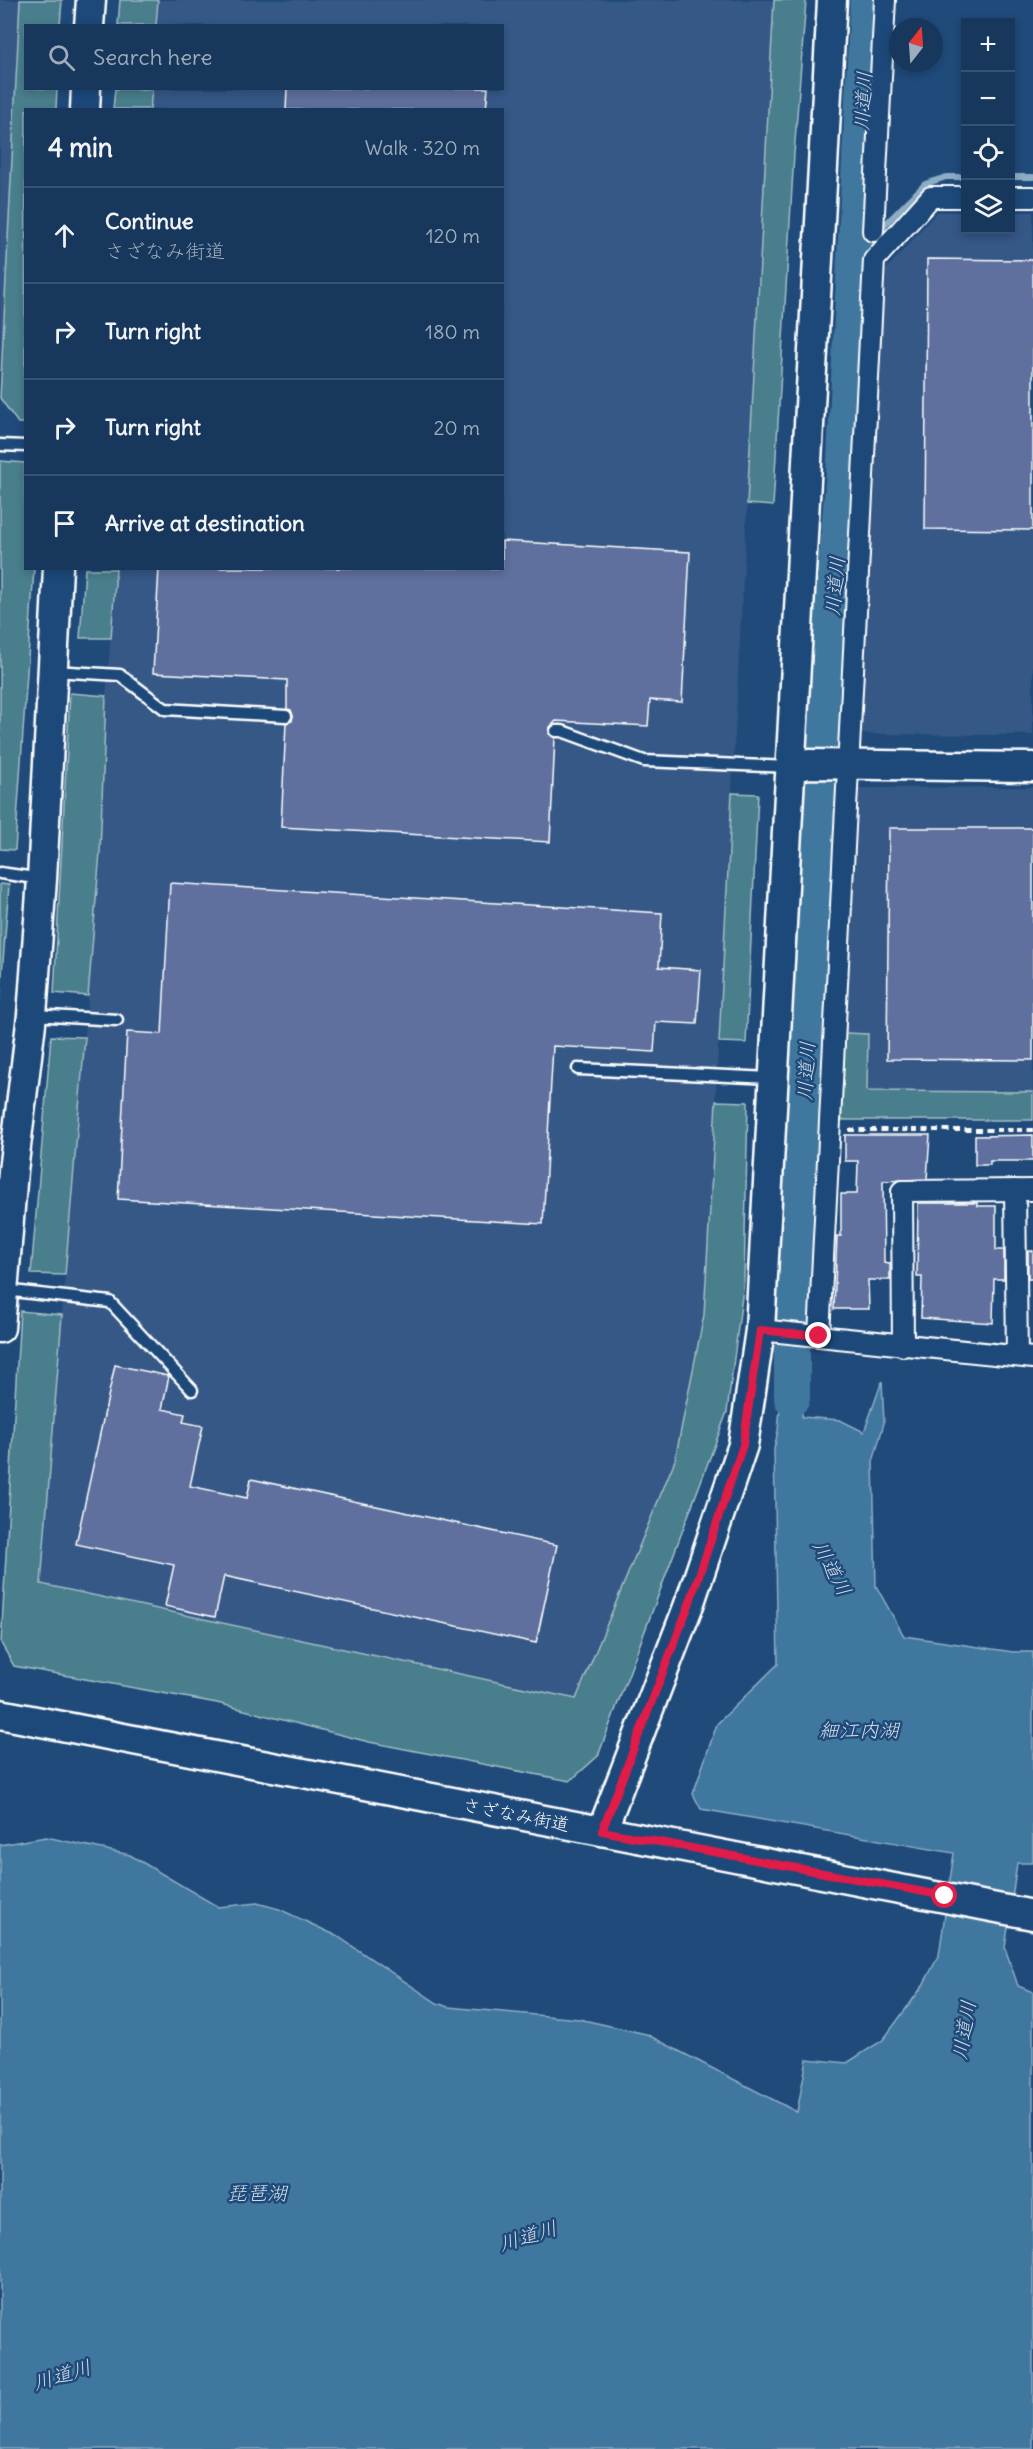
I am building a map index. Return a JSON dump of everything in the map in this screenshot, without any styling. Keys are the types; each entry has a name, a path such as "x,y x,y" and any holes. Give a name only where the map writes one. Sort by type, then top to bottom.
{"street":[{"path":"89,24 91,0"},
{"path":"602,1831 690,1602 743,1445 770,1331 776,1078 800,766 832,0"},
{"path":"873,231 885,0"},
{"path":"85,108 86,90"},
{"path":"815,1335 830,1130 844,765 874,260 931,197 961,197"},
{"path":"1015,197 1033,197"},
{"path":"0,1328 7,1170 32,1015 42,879 58,570"},
{"path":"800,766 1033,767"},
{"path":"770,1331 903,1346 1025,1357 1024,1190 902,1191 903,1346"},
{"name":"さざなみ街道","path":"0,1714 1023,1912"}],"lane":[{"path":"0,445 24,446"},
{"path":"53,671 120,675 165,709 286,716"},
{"path":"556,731 644,761 800,766"},
{"path":"0,873 42,879"},
{"path":"32,1015 117,1020"},
{"path":"578,1069 776,1078"},
{"path":"3,1290 110,1302 192,1389"}],"path":[{"path":"830,1130 1033,1130"}],"shaded area":[{"path":"0,0 20,0 0,385"},
{"path":"158,0 774,0 704,1315 675,1460 576,1699 40,1584 100,852 106,696 116,570 504,570 504,108 150,108 152,90 504,90 504,24 156,24"},
{"path":"937,212 961,212 961,234 1015,234 1015,212 1033,212 1033,735 861,734 883,273"},
{"path":"1033,787 1033,1120 841,1120 858,788"}],"green space":[{"path":"20,0 62,0 60,24 24,24 24,90 57,90 56,108 24,108 24,423 18,423 0,398"},
{"path":"120,0 158,0 156,24 118,24"},
{"path":"774,0 806,0 794,154 773,506 747,504"},
{"path":"115,90 152,90 150,108 113,108"},
{"path":"0,461 24,463 24,570 34,570 15,850 0,849"},
{"path":"85,570 116,570 111,638 80,638"},
{"path":"70,693 106,696 100,852 88,996 54,993"},
{"path":"732,793 758,794 746,1043 719,1042"},
{"path":"0,884 9,885 0,1000"},
{"path":"845,1033 868,1034 867,1091 1033,1092 1033,1120 841,1120"},
{"path":"51,1036 85,1037 65,1275 31,1274"},
{"path":"716,1101 748,1102 744,1281 727,1412 598,1756 570,1781 369,1742 217,1703 14,1666 1,1643 20,1311 62,1315 41,1584 576,1699 675,1460 704,1315"}],"water":[{"name":"琵琶湖","path":"801,1348 802,1417 840,1420 864,1432 882,1381 884,1423 873,1462 876,1586 904,1636 1013,1652 1033,1652 1033,1863 1017,1863 1005,1948 1018,1986 1033,1992 1033,2449 0,2449 0,1845 46,1837 130,1855 218,1907 257,1903 279,1909 337,1936 437,2003 448,2007 579,2019 646,2034 797,2112 807,2059 847,2063 883,2040 922,1987 939,1955 954,1853 701,1809 693,1794 717,1724 778,1664 774,1449 778,1431 785,1349"}],"building":[{"path":"287,90 488,90 486,108 286,108"},
{"path":"927,259 1033,260 1033,530 925,529"},
{"path":"504,541 690,552 682,702 650,700 648,726 556,721 550,727 549,734 555,738 550,842 281,827 286,723 292,721 293,716 291,710 287,709 287,680 153,673 159,570 504,570"},
{"path":"889,828 1033,828 1033,1060 887,1059"},
{"path":"170,883 662,913 659,967 701,970 697,1024 656,1022 654,1052 553,1046 543,1224 118,1199 127,1032 162,1034"},
{"path":"845,1135 930,1135 927,1179 883,1181 884,1263 890,1264 890,1280 868,1280 869,1309 834,1309 837,1236 841,1236 841,1194 857,1194 858,1161 845,1161"},
{"path":"1033,1135 1033,1161 990,1161 990,1165 975,1165 975,1136"},
{"path":"918,1203 977,1203 977,1206 996,1206 996,1250 1004,1250 1004,1279 994,1279 993,1323 921,1318 922,1277 917,1277"},
{"path":"1028,1251 1033,1251 1033,1279 1028,1279"},
{"path":"115,1365 169,1376 162,1409 185,1414 183,1422 203,1426 190,1486 247,1498 251,1479 557,1545 536,1643 224,1576 215,1617 165,1606 174,1565 76,1544"}],"waterway":[{"name":"川道川","path":"792,1398 792,1353 825,705 845,459 868,0"},
{"path":"853,257 925,184 946,177 961,177"},
{"path":"1015,177 1033,177"}],"route":[{"path":"819,1336 760,1330 743,1445 690,1602 602,1831 945,1896"}],"water label":[{"name":"細江内湖","path":"859,1730"}]}
